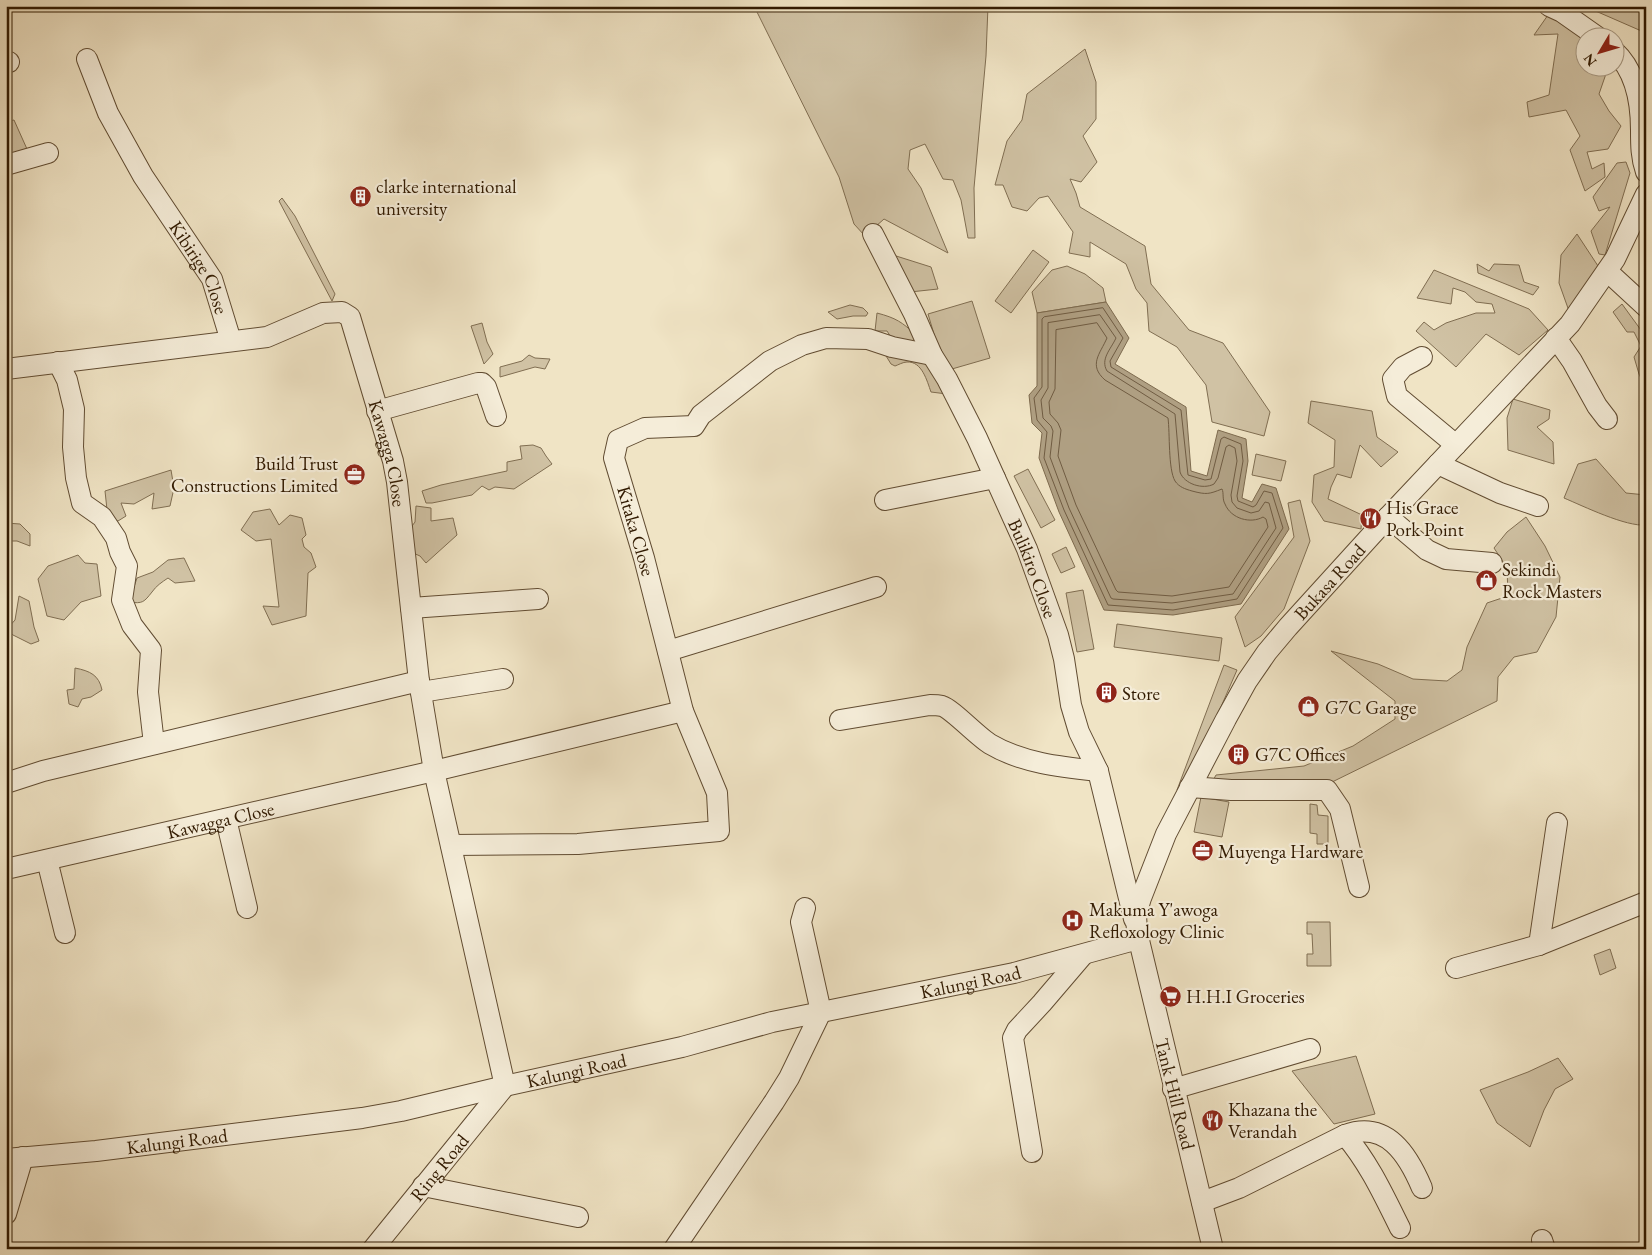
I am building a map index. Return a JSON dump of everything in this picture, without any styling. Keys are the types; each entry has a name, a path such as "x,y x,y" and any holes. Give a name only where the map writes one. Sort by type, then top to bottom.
{"street":[{"path":"1549,6 1562,12 1585,28"},
{"name":"Kibirige Close","path":"87,59 108,113 143,176 212,279 231,342"},
{"path":"1624,59 1639,98 1641,159 1646,172"},
{"path":"6,165 48,153"},
{"name":"Bukasa Road","path":"1137,932 1136,915 1148,876 1166,834 1234,704 1267,652 1388,517 1570,324 1608,271 1624,242 1646,194"},
{"name":"Bulikiro Close","path":"873,234 914,314 932,355 951,388 1027,549 1058,635 1064,659 1071,705 1079,732 1098,771 1137,932"},
{"path":"1608,271 1646,307"},
{"name":"Kawagga Close","path":"231,342 267,337 305,320 336,311 350,317 393,461 420,686 434,772 505,1086"},
{"name":"Kitaka Close","path":"451,845 578,844 719,831 717,793 683,711 644,558 614,458 618,440 645,428 694,426 701,414 770,361 802,345 826,338 868,339 892,348 932,355"},
{"path":"1556,338 1572,361 1597,406 1607,419"},
{"path":"6,369 231,342"},
{"path":"1422,357 1403,367 1393,379 1396,396 1456,444"},
{"path":"58,362 67,380 74,409 73,447 76,478 82,502 102,517 116,538 127,566 122,600 132,625 151,650 148,692 154,744"},
{"path":"377,411 478,383 486,387 496,416"},
{"path":"1438,464 1500,492 1538,506"},
{"path":"885,500 995,478"},
{"path":"1388,517 1427,550 1446,559 1492,564"},
{"path":"668,651 876,587"},
{"path":"411,608 538,599"},
{"path":"6,783 44,771 154,744 420,686 503,679"},
{"path":"840,720 930,705 943,706 976,734 1008,753 1057,766 1098,771"},
{"path":"434,772 683,711"},
{"name":"Kawagga Close","path":"6,869 434,772"},
{"path":"1190,787 1231,790 1327,790 1340,809 1359,886"},
{"path":"226,819 247,908"},
{"path":"1539,945 1557,823"},
{"path":"47,860 64,932"},
{"path":"1456,968 1539,945 1646,902"},
{"path":"674,1249 789,1078 822,1012 800,922 805,908"},
{"name":"Kalungi Road","path":"15,1158 96,1152 362,1118 401,1111 682,1047 772,1022 1014,973 1083,955 1137,932"},
{"name":"Tank Hill Road","path":"1137,932 1173,1089 1213,1249"},
{"path":"1032,1152 1013,1038 1017,1030 1083,955"},
{"path":"1173,1089 1310,1049"},
{"name":"Ring Road","path":"373,1249 505,1086"},
{"path":"1202,1202 1239,1188 1354,1132 1373,1133 1383,1136 1394,1143 1410,1163 1422,1188"},
{"path":"1345,1135 1354,1145 1370,1170 1400,1228"},
{"path":"6,1214 15,1158"},
{"path":"423,1186 578,1217"}],"shaded area":[{"path":"754,6 988,6 986,56 974,188 975,238 968,238 961,200 953,180 943,179 925,144 910,150 908,169 921,188 948,253 884,219 865,236 854,224 839,177"},
{"path":"1581,6 1646,6 1646,33 1591,9"},
{"path":"1548,15 1574,28 1574,78 1605,78 1599,94 1621,126 1608,149 1587,152 1592,169 1604,163 1605,177 1585,191 1570,150 1580,136 1566,110 1529,117 1527,102 1549,95 1558,34 1534,35"},
{"path":"1085,49 1096,82 1096,119 1083,136 1097,162 1081,182 1070,179 1080,207 1145,246 1151,284 1189,330 1223,343 1270,412 1264,436 1212,422 1206,385 1177,347 1149,331 1147,303 1136,289 1126,264 1090,242 1090,257 1069,253 1073,232 1048,196 1039,198 1027,211 1012,207 1003,185 995,185 1007,141 1022,120 1027,94"},
{"path":"14,120 31,158 15,162 6,136 6,122"},
{"path":"1626,162 1630,173 1605,255 1599,254 1591,231 1610,207 1599,211 1593,197 1617,163"},
{"path":"282,198 295,216 335,294 332,301 279,201"},
{"path":"1577,234 1600,269 1569,311 1559,283 1561,255"},
{"path":"1033,250 1049,262 1011,313 995,301"},
{"path":"893,255 931,267 938,289 910,292"},
{"path":"1477,264 1489,271 1494,264 1519,265 1524,282 1539,287 1533,295 1478,273"},
{"path":"1067,266 1085,274 1103,288 1106,302 1037,313 1032,292 1052,270"},
{"path":"1434,270 1529,309 1548,330 1519,355 1486,334 1456,367 1416,331 1424,322 1434,330 1446,323 1476,313 1495,313 1492,304 1476,302 1465,292 1453,288 1451,304 1417,298"},
{"path":"972,301 990,358 945,371 928,314"},
{"path":"1622,304 1646,337 1646,389 1634,357 1641,346 1634,332 1627,332 1613,312"},
{"path":"850,305 863,308 868,313 866,316 837,319 828,312"},
{"path":"877,313 894,319 907,327 916,335 915,342 894,342 887,331 875,331"},
{"path":"482,323 487,342 493,354 484,364 471,326"},
{"path":"922,343 947,394 931,392 923,372 917,365 907,362 895,366 891,364 883,351"},
{"path":"529,355 535,358 550,359 545,369 535,367 500,377 500,367 522,361"},
{"path":"1513,399 1550,410 1549,419 1537,427 1553,442 1554,464 1508,450 1507,418"},
{"path":"1311,401 1372,411 1377,437 1398,452 1381,467 1360,445 1351,478 1337,474 1328,499 1362,515 1361,529 1324,521 1312,502 1314,475 1334,467 1335,440 1308,423"},
{"path":"533,445 541,448 552,464 514,489 495,487 489,490 482,486 472,495 426,503 422,491 507,471 507,462 522,459 520,446"},
{"path":"1256,454 1286,461 1281,481 1252,475"},
{"path":"1596,459 1626,493 1646,495 1646,525 1627,523 1564,498 1578,464"},
{"path":"1028,469 1055,520 1041,528 1014,476"},
{"path":"171,470 174,488 170,506 152,509 154,493 134,504 121,503 126,516 118,521 108,519 105,491"},
{"path":"1300,500 1310,541 1284,609 1261,636 1245,647 1235,617 1294,537 1288,503"},
{"path":"416,506 431,508 431,521 453,518 457,535 426,563 420,556 404,549 403,538 415,522"},
{"path":"270,509 279,525 290,515 302,518 306,535 302,539 304,547 311,553 316,567 308,573 306,616 272,625 263,606 279,607 271,539 256,541 241,530 253,512"},
{"path":"1526,517 1545,546 1560,577 1556,617 1537,652 1514,657 1498,677 1497,701 1326,785 1210,786 1216,775 1304,766 1353,746 1395,719 1395,701 1331,651 1378,664 1413,679 1447,681 1462,670 1467,647 1487,603 1508,596 1507,568 1494,548 1507,532"},
{"path":"6,523 20,524 30,534 30,546 17,541 6,541"},
{"path":"1066,547 1075,567 1061,573 1052,554"},
{"path":"78,555 85,563 97,564 101,596 81,602 64,620 47,616 38,579 48,566"},
{"path":"184,558 195,581 175,583 168,578 157,586 143,602 129,602 137,578 153,572 168,560"},
{"path":"1083,590 1094,649 1077,652 1066,593"},
{"path":"19,596 29,601 39,641 31,644 13,635 7,629 15,620"},
{"path":"1117,624 1222,638 1219,661 1114,647"},
{"path":"1224,665 1237,670 1184,792 1177,790"},
{"path":"75,668 93,674 99,681 102,690 91,697 82,699 78,707 69,704 67,690 74,689"},
{"path":"1201,797 1229,802 1222,837 1194,832"},
{"path":"1310,804 1317,805 1318,815 1328,816 1328,844 1317,844 1317,834 1310,833"},
{"path":"1307,922 1330,922 1331,966 1307,966 1307,954 1313,954 1312,934 1307,934"},
{"path":"1610,949 1616,968 1600,975 1594,955"},
{"path":"1356,1056 1375,1114 1334,1124 1292,1071"},
{"path":"1558,1058 1573,1079 1555,1089 1544,1110 1530,1147 1497,1123 1480,1090 1528,1072"}],"water":[{"path":"1106,302 1129,338 1115,364 1186,407 1191,471 1207,476 1218,430 1246,439 1248,461 1242,498 1252,502 1262,484 1276,488 1289,529 1241,604 1173,615 1104,610 1059,512 1039,458 1042,433 1032,423 1029,395 1037,386 1037,313"}],"place":[{"name":"clarke international university","path":"360,197"},
{"name":"Build Trust Constructions Limited","path":"354,474"},
{"name":"His Grace Pork Point","path":"1370,518"},
{"name":"Sekindi Rock Masters","path":"1486,580"},
{"name":"Store","path":"1106,693"},
{"name":"G7C Garage","path":"1309,707"},
{"name":"G7C Offices","path":"1239,754"},
{"name":"Muyenga Hardware","path":"1202,851"},
{"name":"Makuma Y'awoga Refloxology Clinic","path":"1073,920"},
{"name":"H.H.I Groceries","path":"1170,996"},
{"name":"Khazana the Verandah","path":"1212,1120"}]}
